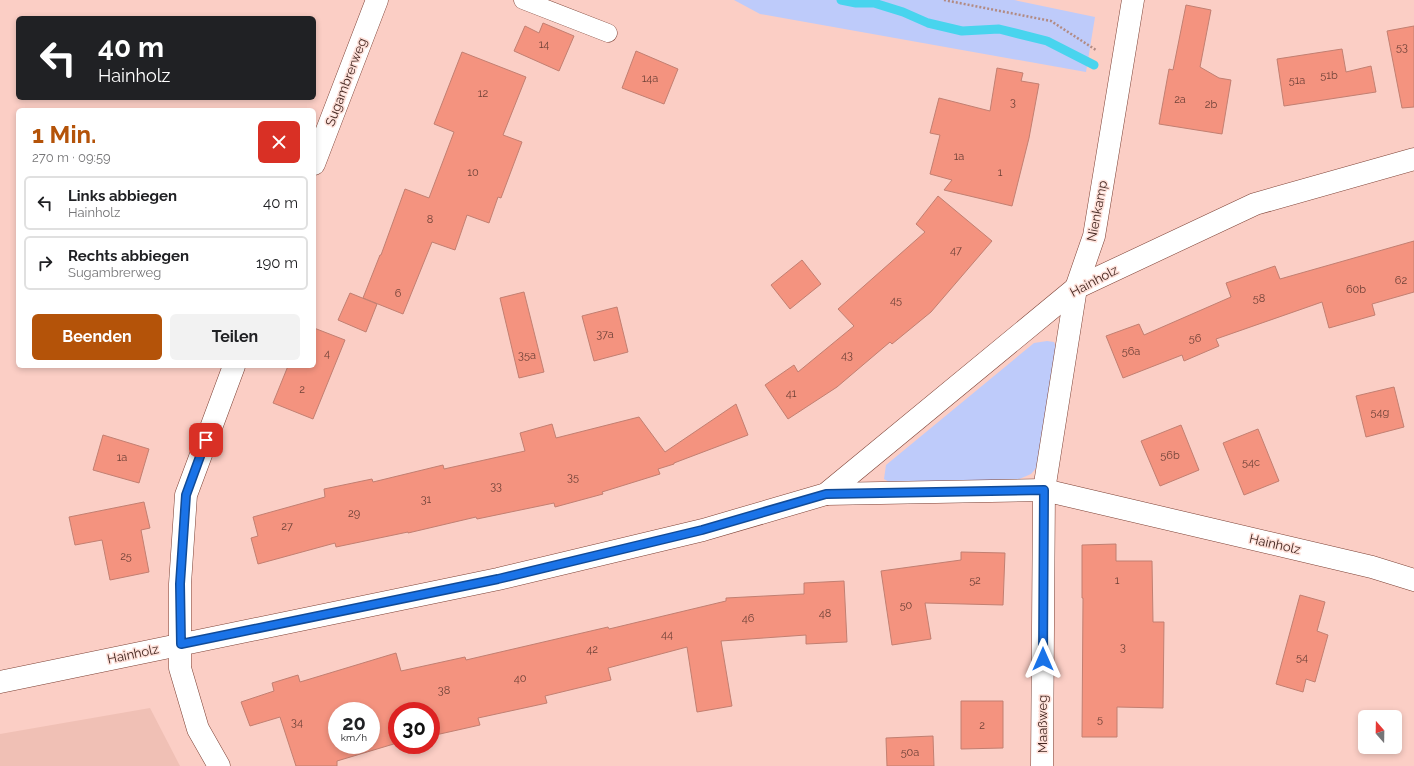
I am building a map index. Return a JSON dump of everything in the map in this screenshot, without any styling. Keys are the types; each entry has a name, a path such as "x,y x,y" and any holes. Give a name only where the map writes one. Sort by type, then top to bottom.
{"street":[{"name":"Nienkamp","path":"1044,490 1076,288 1094,236 1132,0"},
{"name":"Sugambrerweg","path":"316,158 373,1"},
{"name":"Hainholz","path":"826,494 1076,288 1254,204 1414,160"},
{"path":"219,766 198,729 180,668 180,584 186,495 233,368"},
{"name":"Hainholz","path":"0,682 498,579 702,530 826,494 1044,490 1372,567 1414,580"},
{"name":"Maaßweg","path":"1042,766 1044,490"}],"lane":[{"path":"523,0 608,33"}],"path":[{"path":"944,0 1051,21 1122,67"}],"shaded area":[{"path":"734,0 1014,0 1095,17 1086,72 760,14"},
{"path":"1047,341 1054,342 1058,353 1038,466 1031,474 1017,480 894,485 884,479 886,465 1034,343"},
{"path":"150,708 180,766 0,766 0,734"}],"building":[{"path":"1186,5 1211,10 1200,67 1219,78 1231,80 1222,134 1159,124 1169,69 1173,70"},
{"path":"543,23 574,36 559,71 514,51 525,26 539,33"},
{"path":"1414,26 1414,107 1402,108 1387,31"},
{"path":"1342,49 1346,72 1371,66 1376,92 1284,106 1277,59"},
{"path":"636,51 678,69 664,104 622,88"},
{"path":"462,52 526,77 503,135 522,142 501,198 498,197 489,223 467,215 455,250 432,242 403,314 363,298 381,255 405,189 429,198 454,132 434,124"},
{"path":"997,68 1023,73 1021,81 1039,84 1029,138 1012,206 944,190 952,180 930,174 940,135 930,133 939,98 990,111"},
{"path":"938,196 992,241 931,312 892,344 890,342 837,387 788,419 765,385 794,365 798,372 854,326 838,309 925,232 916,224"},
{"path":"1414,241 1414,292 1372,304 1375,315 1329,328 1322,302 1216,339 1219,346 1184,361 1182,355 1123,378 1106,336 1139,324 1144,335 1231,297 1226,283 1275,266 1280,279"},
{"path":"802,260 821,284 790,309 771,285"},
{"path":"524,292 544,372 519,378 500,298"},
{"path":"350,293 377,304 366,332 338,320"},
{"path":"617,307 628,352 594,361 582,316"},
{"path":"316,329 345,340 313,419 273,403 287,368 316,368"},
{"path":"1394,387 1404,427 1366,437 1356,396"},
{"path":"736,404 748,435 658,469 660,474 602,492 603,494 555,507 554,503 477,519 476,517 408,533 336,547 335,543 258,564 251,538 258,536 253,517 325,497 324,489 372,479 373,482 443,465 444,469 525,451 520,433 552,424 556,438 639,417 665,452"},
{"path":"1181,425 1199,470 1160,486 1141,441"},
{"path":"1258,429 1279,481 1244,495 1223,443"},
{"path":"103,435 149,449 139,483 93,470"},
{"path":"144,502 150,528 141,530 149,572 110,580 102,540 75,545 69,517"},
{"path":"1116,544 1116,561 1152,561 1153,622 1164,622 1163,708 1117,707 1117,737 1082,737 1082,545"},
{"path":"961,552 1005,553 1003,605 925,603 931,639 892,645 881,571 961,560"},
{"path":"844,581 847,642 806,644 806,635 721,641 732,706 697,712 687,647 608,668 611,680 545,696 547,703 478,718 480,725 440,734 440,702 388,702 388,746 380,748 380,702 328,702 328,754 360,754 337,761 337,766 296,766 280,717 250,726 241,702 274,691 272,683 298,675 300,682 396,653 401,671 465,657 466,660 608,627 609,629 726,601 726,598 804,594 804,583"},
{"path":"1300,595 1325,602 1317,631 1328,635 1315,682 1306,679 1303,692 1276,684"},
{"path":"961,701 1003,701 1003,748 961,749"},
{"path":"933,736 934,766 887,766 886,738"}],"waterway":[{"path":"841,0 856,3 874,3 903,12 928,23 962,31 999,29 1047,41 1094,65"}],"route":[{"path":"206,440 186,495 180,584 181,644 498,579 702,530 826,494 1044,490 1043,659"}]}
